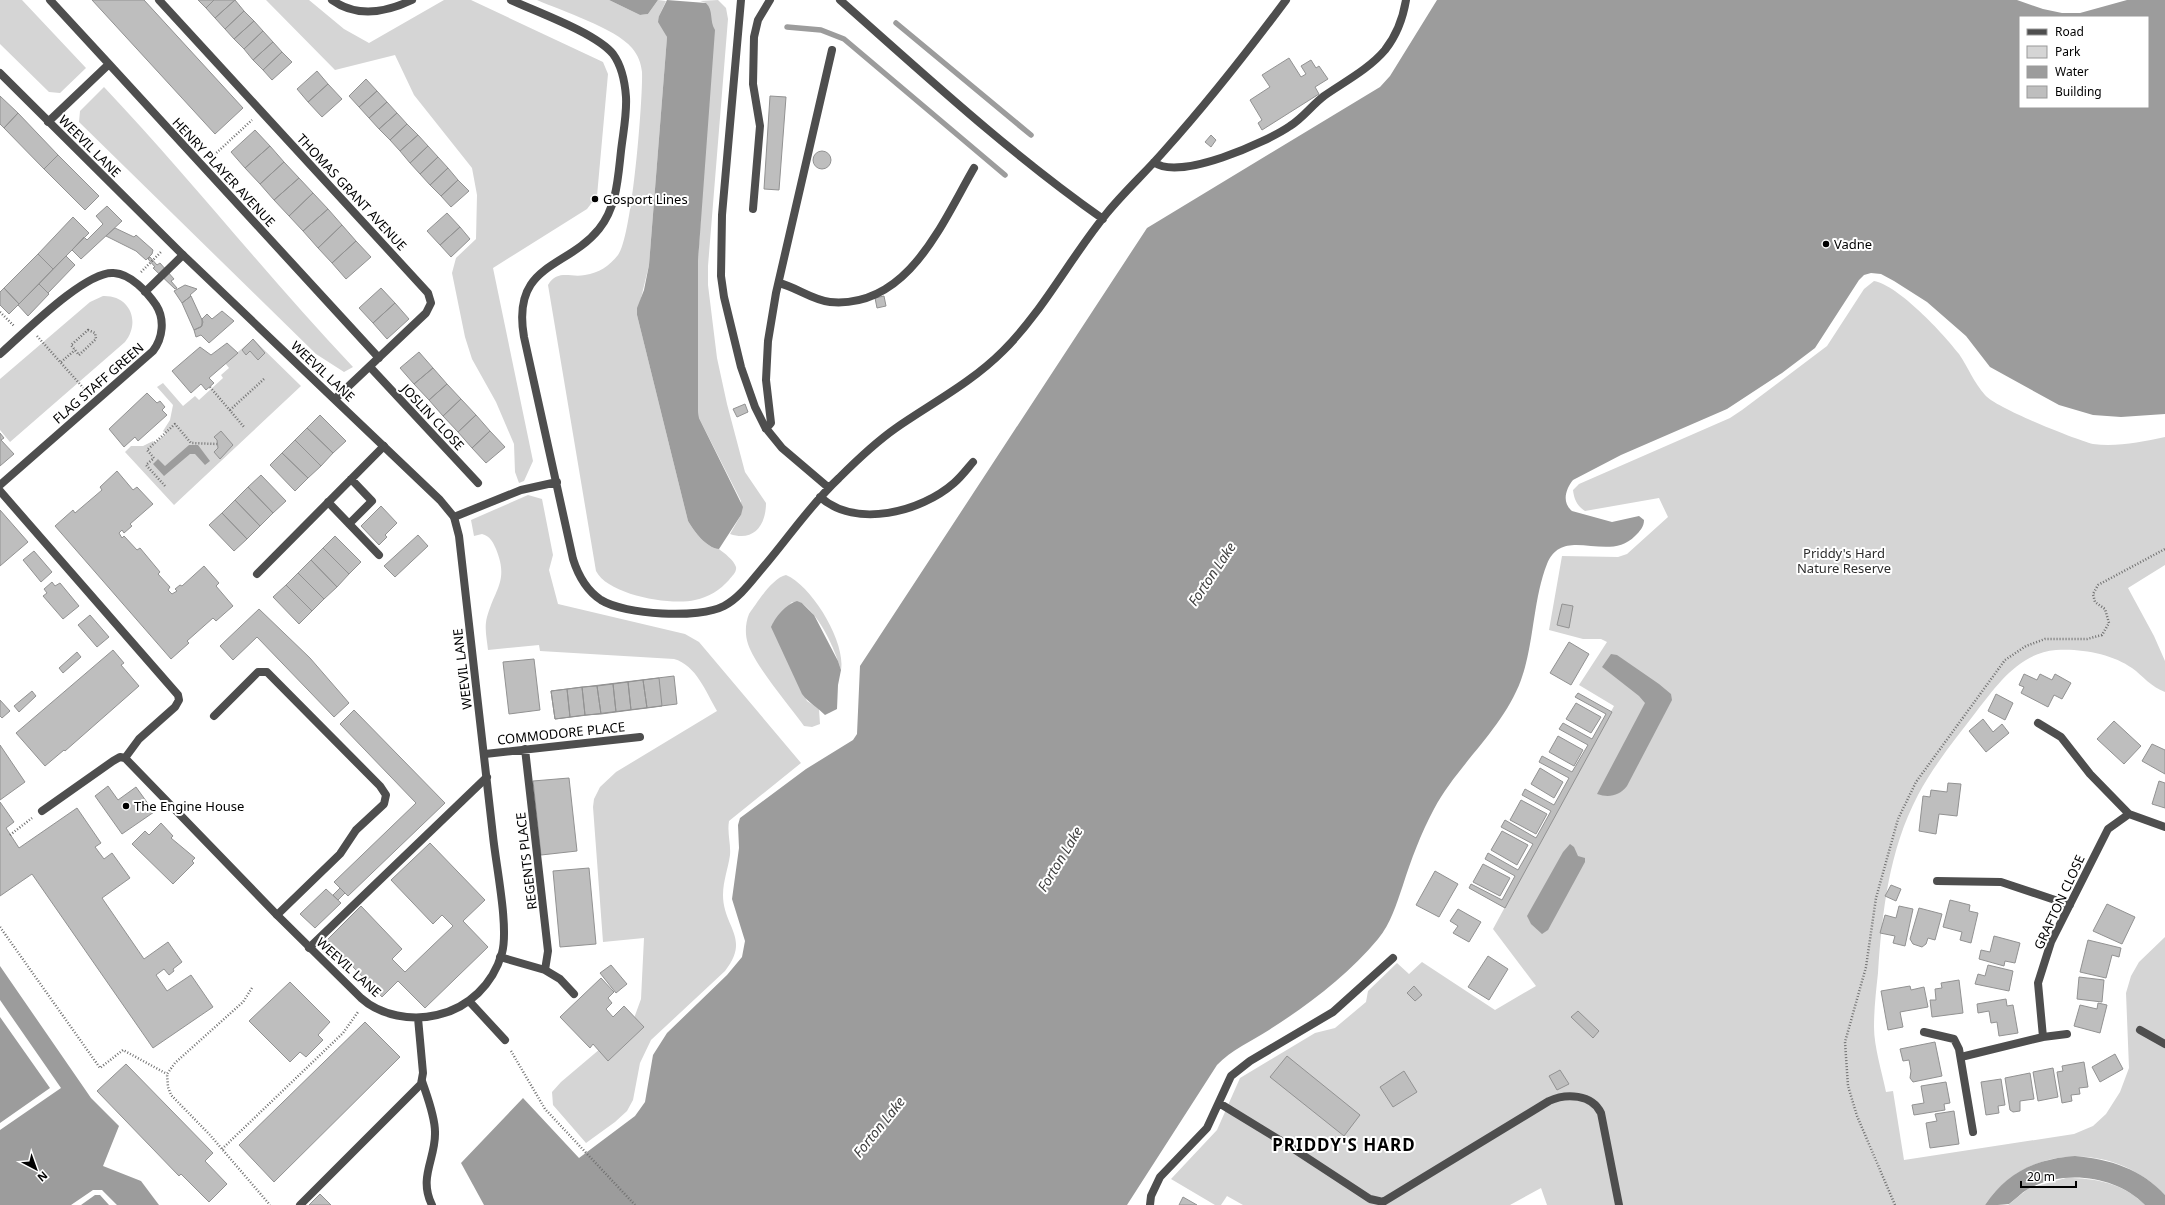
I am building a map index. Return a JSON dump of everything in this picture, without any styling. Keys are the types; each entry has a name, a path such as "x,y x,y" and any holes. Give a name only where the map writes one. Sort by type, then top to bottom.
{"street":[{"path":"48,122 109,64 50,0"},
{"name":"THOMAS GRANT AVENUE","path":"159,0 428,293 431,303 426,313 335,399"},
{"path":"332,0 350,9 367,12 389,10 412,0"},
{"path":"511,0 568,26 608,49 618,63 626,97 618,176 614,199 608,215 594,235 542,272 532,284 524,305 524,332 575,564 582,579 593,594 605,602 620,607 686,615 714,611 734,600 829,488 888,434 975,376 1004,350 1036,311 1103,218 1154,162 1241,59 1286,0"},
{"path":"741,0 722,204 721,276 734,345 748,388 766,429 782,448 829,488"},
{"path":"753,209 760,126 753,84 754,36 758,20 770,0"},
{"path":"840,0 904,57 1056,186 1103,218"},
{"path":"1154,162 1166,169 1188,167 1247,148 1286,129 1317,102 1360,71 1384,50 1397,31 1406,0"},
{"path":"766,429 771,423 766,388 767,350 778,283 832,50"},
{"name":"HENRY PLAYER AVENUE","path":"109,64 379,358"},
{"name":"WEEVIL LANE","path":"0,73 170,242 440,500 454,517 459,536 485,754 503,925 503,945 500,957 486,985 469,1001 443,1014 418,1018 392,1014 365,1002 309,948 125,758"},
{"path":"778,283 791,286 818,299 830,302 853,300 885,290 905,274 924,253 974,168"},
{"path":"145,292 183,254"},
{"name":"FLAG STAFF GREEN","path":"0,354 90,279 112,272 128,276 134,280 156,304 161,319 162,331 158,344 95,402 0,485"},
{"name":"JOSLIN CLOSE","path":"370,367 478,483"},
{"path":"257,574 384,446"},
{"path":"820,497 831,505 853,513 865,515 886,514 925,500 945,490 955,482 973,462"},
{"path":"349,524 372,501 351,479"},
{"path":"454,517 521,490 557,482"},
{"path":"0,490 178,695 179,700 175,708 139,739 125,758 120,757 113,761 42,811"},
{"path":"328,502 379,555"},
{"path":"214,716 258,672 267,672 370,776 386,795 384,804 356,830 340,854 277,915"},
{"path":"2038,723 2061,737 2090,774 2129,814 2165,827"},
{"name":"COMMODORE PLACE","path":"485,754 640,737"},
{"name":"REGENTS PLACE","path":"525,749 548,951 545,970"},
{"path":"309,948 487,777"},
{"name":"GRAFTON CLOSE","path":"2043,1037 2038,983 2051,942 2108,829 2129,814"},
{"path":"1937,881 2001,882 2070,905"},
{"path":"500,957 545,970 560,979 574,994"},
{"path":"1150,1205 1152,1192 1160,1177 1201,1137 1231,1076 1238,1069 1333,1012 1393,958"},
{"path":"469,1001 505,1040"},
{"path":"418,1018 422,1081 435,1131 433,1149 426,1173 426,1189 432,1205"},
{"path":"2140,1030 2165,1044"},
{"path":"1924,1032 1954,1039 1961,1057 1973,1132"},
{"path":"1961,1057 2043,1037 2068,1034"},
{"path":"300,1205 419,1086 422,1081"},
{"path":"1219,1103 1370,1198 1382,1202 1549,1101 1562,1097 1583,1098 1597,1106 1602,1113 1619,1205"}],"path":[{"path":"203,166 261,111"},
{"path":"134,280 170,242"},
{"path":"0,312 22,335"},
{"path":"30,328 95,402"},
{"path":"88,330 95,333 96,339 79,355 75,350 71,345 88,330"},
{"path":"61,362 75,350"},
{"path":"230,410 264,379"},
{"path":"210,387 244,426"},
{"path":"165,486 146,465 154,458 146,450 176,424 191,443 217,444"},
{"path":"1895,1205 1860,1123 1848,1086 1845,1042 1866,967 1876,898 1898,819 1916,782 2005,660 2026,646 2045,640 2087,639 2102,635 2109,623 2105,610 2095,602 2093,594 2098,585 2165,549"},
{"path":"10,835 42,811"},
{"path":"0,927 100,1068 123,1050 167,1074"},
{"path":"252,988 243,1002 180,1058 167,1074 168,1087 171,1095 222,1149 270,1205"},
{"path":"222,1149 343,1033 365,1002"},
{"path":"505,1040 545,1109 556,1123 585,1150 635,1205"}],"green space":[{"path":"0,0 22,0 86,68 60,93 49,92 0,44"},
{"path":"266,0 309,0 344,29 369,43 444,0 471,0 603,62 608,74 597,196 587,209 493,268 533,461 524,481 519,483 515,472 514,444 496,402 472,359 465,337 452,273 456,258 476,239 477,195 472,168 414,95 395,55 335,70"},
{"path":"537,0 609,0 640,15 648,14 658,0 666,1 659,16 667,37 649,265 637,315 688,521 705,542 714,548 719,549 731,559 736,567 734,574 722,587 714,593 700,599 671,601 641,597 613,586 603,579 596,571 548,285 556,277 565,275 580,276 599,271 607,266 618,255 628,223 636,167 641,110 642,72 636,53 624,41 614,34 574,15"},
{"path":"718,0 726,8 728,19 708,266 708,285 717,358 727,404 745,472 766,503 764,518 761,525 752,534 746,536 730,534 741,515 741,501 699,418 698,411 698,261 712,26 706,3 700,1"},
{"path":"104,87 167,156 321,333 353,367 344,372 316,354 79,122 80,111"},
{"name":"Priddy's Hard Nature Reserve","path":"1874,281 1884,284 1895,291 1932,323 1959,354 1985,395 1992,401 2053,430 2093,444 2120,444 2165,437 2165,565 2128,588 2154,636 2165,661 2165,692 2151,684 2124,663 2096,653 2075,650 2056,650 2043,652 2031,657 2010,672 2001,681 1946,752 1918,795 1900,837 1885,904 1875,1000 1874,1035 1886,1092 1893,1091 1904,1160 2074,1134 2093,1126 2106,1114 2120,1092 2129,1068 2126,993 2131,976 2139,962 2165,937 2165,1195 2145,1178 2122,1165 2097,1158 2072,1156 2047,1160 2024,1169 2003,1184 1985,1205 1547,1205 1541,1188 1510,1205 1243,1205 1227,1196 1221,1205 1215,1205 1171,1179 1217,1130 1240,1078 1315,1033 1335,1028 1366,1002 1368,991 1397,963 1409,974 1422,962 1495,1010 1536,986 1493,929 1614,706 1579,685 1607,642 1601,639 1583,639 1549,630 1562,556 1618,557 1627,554 1668,517 1659,498 1585,511 1576,502 1573,490 1579,484 1730,418 1742,410 1827,346 1864,289"},
{"path":"103,296 120,300 130,311 132,326 130,334 125,342 10,442 0,430 0,379 90,302"},
{"path":"253,339 301,386 174,505 125,452 131,446 143,446 153,441 155,443 166,434 163,431 170,420 173,405 157,387 163,383 183,406 195,396 199,400 223,378 221,375 229,368 225,363"},
{"path":"528,495 542,499 553,555 549,570 558,604 685,634 699,642 801,763 729,821 728,830 730,855 723,895 724,906 736,941 736,950 732,960 725,971 651,1040 640,1063 633,1100 627,1111 615,1122 586,1143 553,1105 552,1092 561,1082 633,1021 641,999 644,938 603,942 593,807 594,799 600,787 616,772 717,711 700,680 682,662 674,659 540,651 539,645 488,650 486,621 501,577 500,560 496,549 487,536 482,534 474,536 471,520"},
{"path":"786,575 796,581 806,591 825,616 833,631 841,658 841,670 835,652 821,625 809,609 802,603 792,602 773,623 807,701 819,709 820,724 812,727 804,726 773,686 758,664 746,637 746,626 749,614 770,586 775,581"},
{"path":"2066,1178 2088,1179 2108,1183 2128,1192 2145,1205 2008,1205 2029,1188"}],"water":[{"path":"609,0 658,0 648,14 640,15"},
{"path":"667,0 706,3 710,9 712,23 715,30 698,261 698,411 699,418 743,507 741,515 719,549 710,546 705,542 688,521 637,315 637,308 644,290 649,265 667,37 658,22 659,16"},
{"name":"Forton Lake","path":"1437,0 2017,0 2043,9 2062,13 2080,13 2127,0 2165,0 2165,414 2121,417 2093,415 2059,405 1990,367 1966,336 1927,302 1881,274 1871,273 1864,275 1859,280 1815,348 1782,373 1727,409 1621,455 1573,480 1568,488 1566,496 1567,504 1572,511 1612,522 1639,516 1644,520 1641,529 1635,536 1624,544 1612,547 1575,545 1564,547 1554,552 1547,564 1542,578 1529,652 1521,680 1513,698 1492,730 1455,777 1434,809 1409,866 1393,914 1383,933 1354,965 1327,989 1284,1020 1235,1050 1217,1065 1127,1205 484,1205 461,1163 523,1098 579,1158 635,1116 645,1102 653,1055 667,1033 727,975 742,957 745,941 732,899 739,848 738,825 740,818 806,769 853,740 857,734 860,666 1147,228 1380,87 1390,76"},
{"path":"189,445 198,445 210,461 205,465 195,454 190,454 164,476 153,464 158,459 165,466"},
{"path":"797,601 802,603 814,615 838,661 841,670 838,685 837,709 825,715 802,694 771,627 781,611"},
{"path":"1611,654 1617,655 1659,684 1671,694 1672,700 1627,786 1617,794 1606,796 1597,794 1645,703 1639,696 1602,667"},
{"path":"1570,844 1574,847 1578,856 1585,858 1585,862 1548,930 1542,934 1531,924 1527,916 1563,852"},
{"path":"0,966 91,1098 119,1126 103,1166 141,1181 159,1205 0,1205"},
{"path":"2075,1156 2088,1157 2113,1163 2135,1172 2146,1178 2165,1195 2165,1205 2145,1205 2120,1187 2090,1179 2074,1178 2058,1179 2042,1183 2028,1189 2009,1204 1985,1205 2003,1184 2024,1169 2048,1160"}],"pier":[{"path":"0,1000 61,1088 0,1130 0,1123 50,1088 0,1017"},
{"path":"93,1190 102,1190 117,1205 109,1205 100,1195 95,1195 81,1205 71,1205"}],"building":[{"path":"92,0 144,0 243,108 215,134"},
{"path":"198,0 214,0 206,8"},
{"path":"214,0 235,0 215,18 206,8"},
{"path":"235,0 244,11 225,29 215,18"},
{"path":"244,11 254,21 234,39 225,29"},
{"path":"254,21 263,31 244,49 234,39"},
{"path":"263,31 273,42 253,60 244,49"},
{"path":"273,42 282,52 263,70 253,60"},
{"path":"282,52 292,62 272,80 263,70"},
{"path":"1289,58 1301,77 1306,74 1301,66 1311,60 1316,68 1319,66 1328,79 1315,87 1319,94 1262,130 1258,123 1262,120 1250,100 1270,87 1262,75"},
{"path":"317,71 328,84 308,102 297,89"},
{"path":"366,79 377,91 359,107 349,96"},
{"path":"328,84 342,99 322,117 308,102"},
{"path":"377,91 387,102 369,118 359,107"},
{"path":"0,96 18,113 4,128 0,124"},
{"path":"770,96 786,97 779,190 764,189"},
{"path":"387,102 397,113 379,129 369,118"},
{"path":"18,113 58,155 44,169 4,128"},
{"path":"397,113 407,124 390,140 379,129"},
{"path":"407,124 418,135 400,151 390,140"},
{"path":"255,130 270,146 245,168 231,152"},
{"path":"418,135 428,146 410,163 400,151"},
{"path":"1211,135 1216,140 1211,147 1205,142"},
{"path":"270,146 284,162 260,184 245,168"},
{"path":"428,146 438,157 420,174 410,163"},
{"path":"822,151 828,154 831,160 828,166 822,169 816,166 813,160 816,154"},
{"path":"58,155 99,196 85,210 44,169"},
{"path":"438,157 448,168 430,185 420,174"},
{"path":"284,162 299,178 274,200 260,184"},
{"path":"448,168 458,180 441,196 430,185"},
{"path":"299,178 313,193 289,216 274,200"},
{"path":"458,180 469,191 451,207 441,196"},
{"path":"313,193 328,209 303,231 289,216"},
{"path":"107,206 122,221 81,259 72,250 84,237 87,240 103,224 96,216"},
{"path":"328,209 342,225 318,248 303,231"},
{"path":"447,213 460,227 440,245 427,231"},
{"path":"73,217 89,233 53,269 38,254"},
{"path":"342,225 356,241 332,263 318,248"},
{"path":"460,227 470,239 451,257 440,245"},
{"path":"115,228 134,237 136,235 153,250 152,254 146,260 136,251 106,236"},
{"path":"356,241 371,257 346,279 332,263"},
{"path":"38,254 53,269 19,304 4,288"},
{"path":"66,256 75,265 48,293 39,284"},
{"path":"150,257 157,265 160,263 174,279 171,281 177,288 175,289 153,268 155,267 148,259"},
{"path":"39,284 49,294 28,316 18,305"},
{"path":"185,285 197,289 182,303 174,291"},
{"path":"4,288 19,304 9,314 0,305 0,292"},
{"path":"381,288 395,303 373,323 359,308"},
{"path":"191,296 203,322 201,327 194,330 182,303"},
{"path":"884,296 886,306 877,308 875,298"},
{"path":"395,303 409,319 387,339 373,323"},
{"path":"222,311 234,321 209,343 201,335 196,337 194,330 202,326 202,319 207,314 212,319"},
{"path":"253,339 265,353 258,360 250,351 246,355 242,350"},
{"path":"227,343 238,353 209,378 214,383 206,390 201,384 191,393 172,371 200,347 211,355"},
{"path":"419,352 433,368 414,384 400,368"},
{"path":"433,368 447,384 429,400 414,384"},
{"path":"447,384 461,399 443,416 429,400"},
{"path":"147,393 157,403 160,401 165,407 162,410 167,415 138,441 135,437 124,447 109,429"},
{"path":"461,399 476,415 458,432 443,416"},
{"path":"745,404 748,412 737,417 733,409"},
{"path":"320,415 346,441 333,453 307,428"},
{"path":"476,415 490,431 472,448 458,432"},
{"path":"307,428 333,453 321,466 295,440"},
{"path":"221,431 233,445 220,459 214,452 218,448 217,440 214,437"},
{"path":"490,431 505,447 486,463 472,448"},
{"path":"0,433 4,438 1,440 14,454 0,466"},
{"path":"295,440 321,466 308,478 282,453"},
{"path":"282,453 308,478 295,491 270,465"},
{"path":"117,471 133,490 137,487 153,504 130,524 132,526 124,533 122,530 119,533 122,538 124,536 137,550 140,548 160,572 158,574 170,587 168,590 172,594 177,591 175,589 180,585 182,586 204,566 219,583 216,586 233,606 216,621 213,618 187,641 189,643 171,659 55,526 73,510 75,513 102,490 100,487"},
{"path":"261,475 286,501 273,513 248,487"},
{"path":"248,487 273,513 260,526 235,500"},
{"path":"235,500 260,526 247,539 222,513"},
{"path":"381,506 397,523 385,535 387,537 379,545 361,526"},
{"path":"0,510 28,542 0,566"},
{"path":"222,513 247,539 234,551 209,525"},
{"path":"418,535 428,546 395,577 384,566"},
{"path":"335,536 361,562 349,574 323,548"},
{"path":"323,548 349,574 337,587 311,560"},
{"path":"34,551 52,572 41,582 23,560"},
{"path":"311,560 337,587 324,599 298,573"},
{"path":"298,573 324,599 312,611 286,585"},
{"path":"52,582 55,586 60,583 79,606 63,619 43,596 47,593 44,589"},
{"path":"286,585 312,611 299,624 273,597"},
{"path":"1562,604 1573,606 1569,628 1557,625"},
{"path":"259,609 310,658 349,703 334,717 257,637 233,660 220,646"},
{"path":"90,615 109,637 97,647 78,625"},
{"path":"1569,642 1589,654 1571,685 1550,673"},
{"path":"113,650 124,663 121,665 139,686 65,751 64,750 45,766 16,733"},
{"path":"77,652 81,657 63,673 59,668"},
{"path":"534,659 540,710 509,714 503,662"},
{"path":"2024,674 2037,680 2040,674 2052,680 2055,674 2071,683 2062,699 2054,695 2048,707 2021,693 2024,687 2019,685"},
{"path":"674,676 677,704 555,719 551,691"},
{"path":"659,678 662,706 647,708 643,680"},
{"path":"643,680 647,708 631,710 628,682"},
{"path":"628,682 631,710 616,712 613,684"},
{"path":"613,684 616,712 601,714 597,686"},
{"path":"597,686 601,714 585,715 582,687"},
{"path":"582,687 585,715 570,717 567,689"},
{"path":"567,689 570,717 555,719 551,691"},
{"path":"32,691 36,696 19,712 14,706"},
{"path":"1578,693 1612,712 1505,908 1469,888 1471,884 1502,900 1515,876 1485,859 1488,853 1518,870 1533,844 1501,827 1505,820 1536,838 1551,811 1522,795 1525,789 1554,805 1569,778 1539,762 1542,756 1572,772 1588,745 1559,729 1563,723 1592,739 1606,714 1575,697"},
{"path":"1996,694 2013,703 2005,720 1988,711"},
{"path":"0,700 10,711 2,718 0,716"},
{"path":"1576,703 1601,717 1591,733 1566,719"},
{"path":"354,710 445,803 348,896 334,882 416,803 340,724"},
{"path":"1983,719 1993,732 2002,724 2009,733 1986,752 1969,731"},
{"path":"2114,721 2141,746 2124,764 2097,739"},
{"path":"1558,736 1583,750 1574,766 1549,752"},
{"path":"2152,744 2165,750 2165,774 2142,761"},
{"path":"0,745 25,782 0,800"},
{"path":"1540,768 1563,782 1554,798 1531,784"},
{"path":"569,778 577,851 541,855 533,781"},
{"path":"2159,781 2165,783 2165,808 2152,804"},
{"path":"1948,783 1961,784 1957,816 1939,814 1936,834 1919,831 1923,796 1930,797 1931,790 1947,792"},
{"name":"The Engine House","path":"108,786 118,800 136,787 154,812 122,834 95,796"},
{"path":"1521,800 1547,814 1536,834 1510,820"},
{"path":"0,802 14,822 6,828 19,848 77,808 101,843 95,847 104,859 112,853 130,878 102,898 144,959 168,942 182,962 173,969 174,971 169,975 164,969 156,975 167,991 191,975 213,1007 153,1048 32,874 0,896"},
{"path":"161,823 173,836 171,838 195,858 192,861 194,863 173,884 132,844 145,831 149,835"},
{"path":"1502,831 1528,845 1517,865 1491,850"},
{"path":"430,843 485,900 463,921 488,947 425,1008 398,981 382,997 327,940 361,906 402,949 392,959 405,972 453,926 442,915 433,924 391,880"},
{"path":"1483,864 1510,878 1500,896 1473,882"},
{"path":"589,868 596,944 560,947 553,871"},
{"path":"1435,871 1458,884 1439,917 1416,905"},
{"path":"1891,885 1901,889 1896,901 1885,896"},
{"path":"340,888 345,893 338,900 333,895"},
{"path":"326,889 341,903 315,928 300,914"},
{"path":"1950,900 1970,905 1969,911 1978,913 1971,943 1960,940 1962,932 1943,927"},
{"path":"2107,904 2135,917 2122,944 2093,931"},
{"path":"1899,906 1913,909 1905,946 1893,943 1895,936 1880,933 1885,915 1896,918"},
{"path":"1919,908 1942,914 1935,940 1928,938 1926,944 1922,947 1913,944 1910,939"},
{"path":"1458,909 1481,922 1469,942 1453,933 1458,926 1450,921"},
{"path":"1994,936 2020,943 2015,963 2005,961 2004,966 1979,959 1981,950 1990,952"},
{"path":"2088,940 2121,948 2119,957 2112,955 2106,978 2080,972"},
{"path":"1488,956 1508,969 1489,1000 1468,987"},
{"path":"611,965 627,984 616,993 600,973"},
{"path":"1988,965 2013,971 2009,991 1975,984 1978,974 1985,976"},
{"path":"2079,977 2104,980 2102,1002 2077,999"},
{"path":"601,978 614,992 608,998 612,1003 606,1009 613,1017 624,1006 644,1027 608,1061 593,1044 590,1048 560,1017"},
{"path":"1959,980 1963,1013 1932,1017 1930,1000 1936,1000 1935,989 1942,988 1941,983"},
{"path":"290,982 330,1022 318,1035 323,1040 306,1057 300,1052 290,1062 249,1021"},
{"path":"1414,986 1422,995 1415,1001 1407,993"},
{"path":"1910,986 1911,990 1924,987 1928,1007 1900,1012 1903,1027 1888,1030 1881,991"},
{"path":"2006,999 2007,1006 2013,1005 2018,1033 1999,1036 1997,1022 1991,1023 1989,1011 1978,1013 1977,1004"},
{"path":"2098,1003 2107,1005 2100,1033 2074,1026 2080,1005 2097,1009"},
{"path":"1578,1011 1599,1031 1593,1038 1571,1017"},
{"path":"365,1022 400,1057 274,1182 239,1145"},
{"path":"1935,1042 1942,1076 1913,1082 1910,1078 1911,1071 1909,1060 1903,1061 1900,1049"},
{"path":"2115,1054 2123,1069 2100,1082 2092,1067"},
{"path":"1287,1056 1360,1115 1344,1136 1270,1077"},
{"path":"2084,1062 2088,1087 2079,1088 2080,1094 2071,1095 2072,1101 2062,1103 2057,1072 2063,1071 2062,1066"},
{"path":"126,1064 213,1153 205,1161 227,1184 209,1202 181,1174 179,1176 97,1091"},
{"path":"2053,1068 2058,1097 2038,1101 2033,1072"},
{"path":"1560,1070 1569,1084 1557,1090 1549,1076"},
{"path":"1404,1071 1417,1092 1393,1107 1380,1087"},
{"path":"2030,1073 2034,1099 2020,1101 2020,1111 2013,1112 2010,1110 2005,1078"},
{"path":"2001,1079 2005,1105 1998,1106 1999,1113 1986,1115 1981,1082"},
{"path":"1946,1082 1950,1103 1944,1104 1945,1110 1914,1115 1912,1105 1924,1103 1921,1086"},
{"path":"1954,1111 1959,1144 1930,1148 1926,1123 1937,1121 1935,1114"},
{"path":"320,1194 331,1205 309,1205"},
{"path":"1183,1197 1197,1205 1179,1205"}],"waterway":[{"path":"896,23 1031,135"},
{"path":"787,27 821,30 844,39 1005,175"}],"place":[{"name":"Gosport Lines","path":"595,199"},
{"name":"Vadne","path":"1826,244"},
{"name":"The Engine House","path":"126,806"}],"district":[{"name":"PRIDDY'S HARD","path":"1344,1145"}]}
